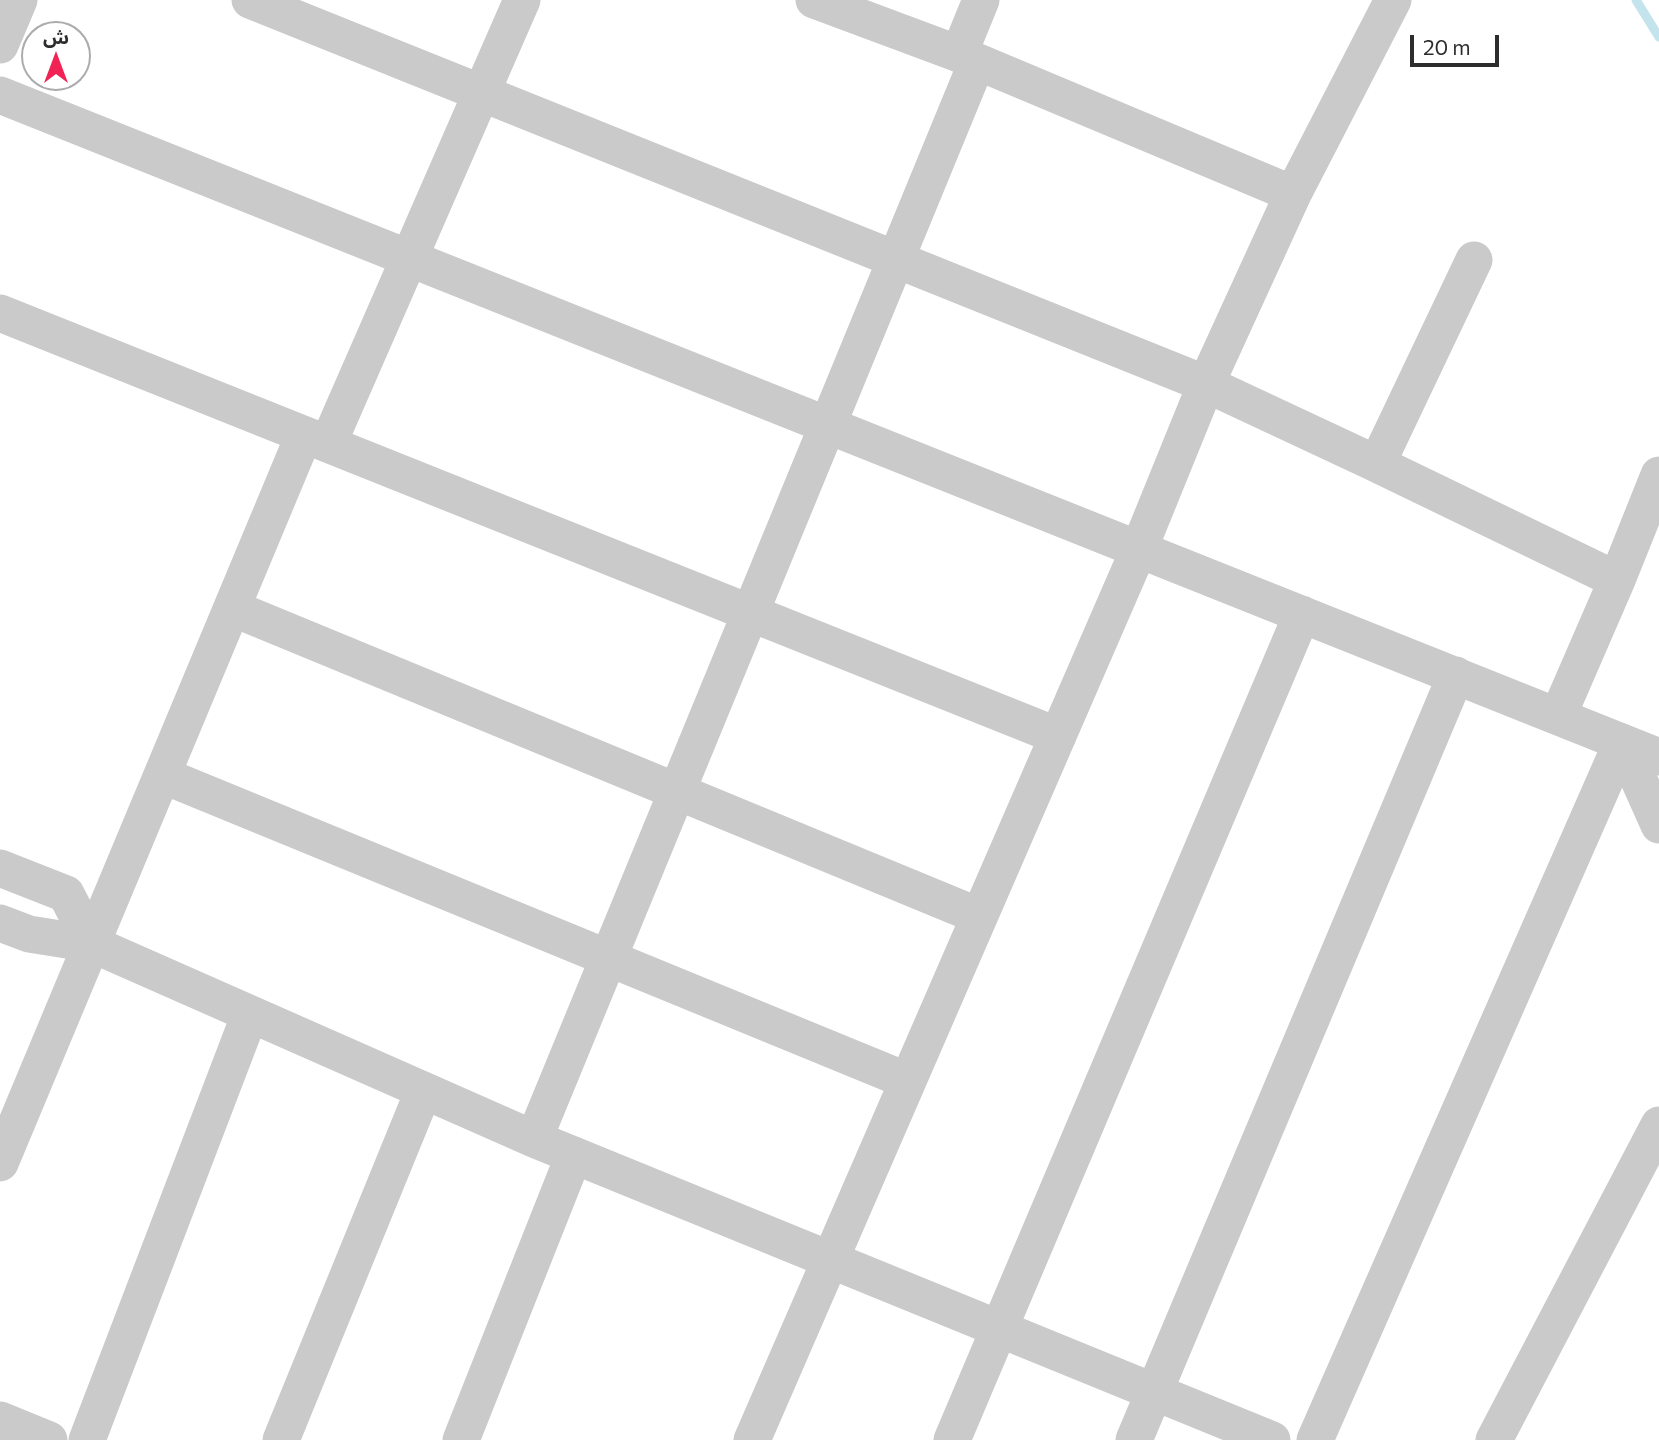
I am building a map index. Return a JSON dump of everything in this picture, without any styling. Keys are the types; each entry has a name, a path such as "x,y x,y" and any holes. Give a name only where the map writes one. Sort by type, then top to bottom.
{"street":[{"path":"0,45 19,0"},
{"path":"250,0 1206,384 1617,580"},
{"path":"0,1163 232,608 408,257 522,0"},
{"path":"814,0 968,58 1293,194"},
{"path":"534,1139 895,260 968,58 981,0"},
{"path":"752,1440 1139,549 1206,384 1293,194 1393,0"},
{"path":"0,95 1659,757"},
{"path":"1377,464 1474,260"},
{"path":"0,313 1058,736"},
{"path":"1559,716 1659,475"},
{"path":"232,608 979,916"},
{"path":"952,1440 1302,614"},
{"path":"1134,1440 1456,675"},
{"path":"1622,742 1659,825"},
{"path":"1315,1440 1622,742"},
{"path":"162,775 908,1081"},
{"path":"0,868 66,894 92,944"},
{"path":"0,923 29,934 92,944 534,1139 1272,1440"},
{"path":"87,1440 250,1014"},
{"path":"281,1440 424,1092"},
{"path":"1494,1440 1659,1125"},
{"path":"461,1440 574,1155"},
{"path":"0,1420 49,1440"}],"waterway":[{"path":"1636,0 1659,37"}]}
